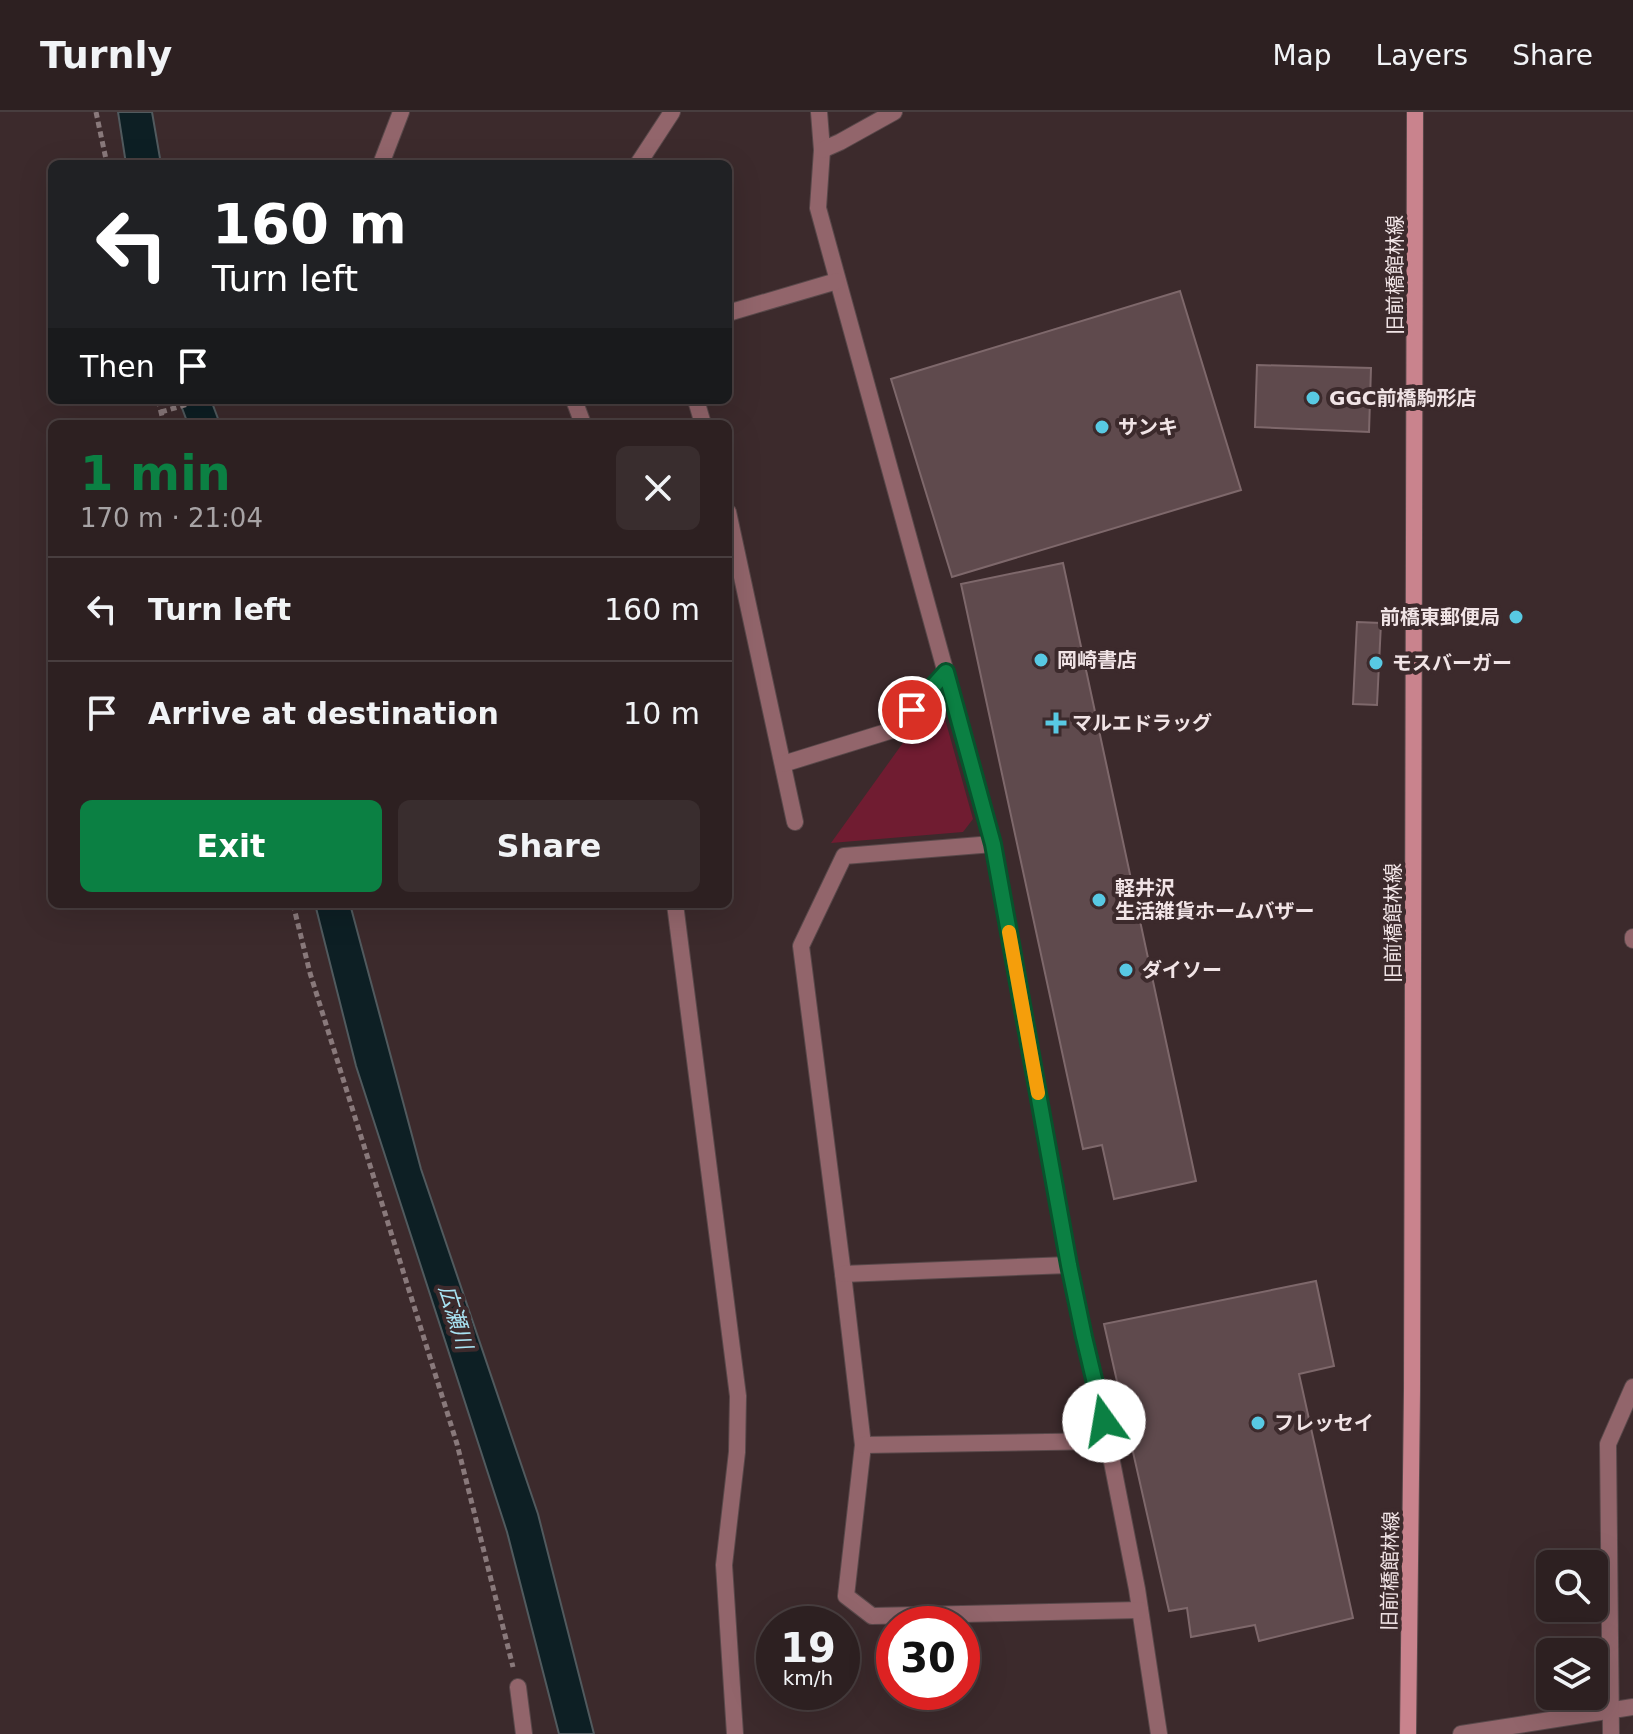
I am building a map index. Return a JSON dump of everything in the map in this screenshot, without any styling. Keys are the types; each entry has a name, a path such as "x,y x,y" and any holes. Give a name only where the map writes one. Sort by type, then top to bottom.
{"street":[{"path":"383,160 401,112"},
{"path":"641,160 672,112"},
{"path":"819,112 822,150 818,208 993,844 1069,1265 1100,1401 1140,1610 1159,1734"},
{"path":"822,150 894,112"},
{"name":"旧前橋館林線","path":"1408,1734 1415,112"},
{"path":"732,312 837,281"},
{"path":"732,530 795,822"},
{"path":"783,764 896,729 946,672"},
{"path":"993,844 844,856 801,946 863,1445 846,1596 872,1616 1140,1610"},
{"path":"676,908 738,1396 737,1452 724,1565 735,1734"},
{"path":"843,1274 1069,1265"},
{"path":"1611,1734 1608,1444 1633,1387"},
{"path":"863,1445 1108,1441"},
{"path":"518,1687 524,1734"},
{"path":"1461,1734 1633,1707"}],"path":[{"path":"96,112 106,160"},
{"path":"159,404 163,420"},
{"path":"161,412 188,404"},
{"path":"294,908 310,973 457,1444 518,1687"}],"shaded area":[{"path":"928,708 943,712 973,819 963,832 831,843"}],"water":[{"path":"118,112 152,112 160,160 125,160"},
{"path":"180,404 212,404 218,420 186,420"},
{"name":"広瀬川","path":"316,908 351,908 421,1169 538,1514 594,1734 559,1734 507,1532 356,1066"}],"building":[{"path":"1180,291 1241,490 952,577 891,379"},
{"name":"GGC前橋駒形店","path":"1257,365 1371,368 1369,432 1255,427"},
{"path":"1063,563 1196,1181 1114,1199 1102,1145 1083,1149 961,584"},
{"path":"1357,622 1381,623 1377,705 1353,704"},
{"path":"1316,1281 1334,1366 1299,1374 1353,1618 1259,1641 1255,1625 1191,1637 1187,1608 1169,1611 1104,1324"}],"slow traffic":[{"path":"1009,932 1038,1093"}],"place":[{"name":"GGC前橋駒形店","path":"1313,398"},
{"name":"サンキ","path":"1102,427"},
{"name":"前橋東郵便局","path":"1516,617"},
{"name":"岡崎書店","path":"1041,660"},
{"name":"モスバーガー","path":"1376,663"},
{"name":"マルエドラッグ","path":"1056,723"},
{"name":"軽井沢 生活雑貨ホームバザー","path":"1099,900"},
{"name":"ダイソー","path":"1126,970"},
{"name":"フレッセイ","path":"1258,1423"}],"route":[{"path":"912,710 946,672 993,844 1069,1265 1104,1421"}]}
